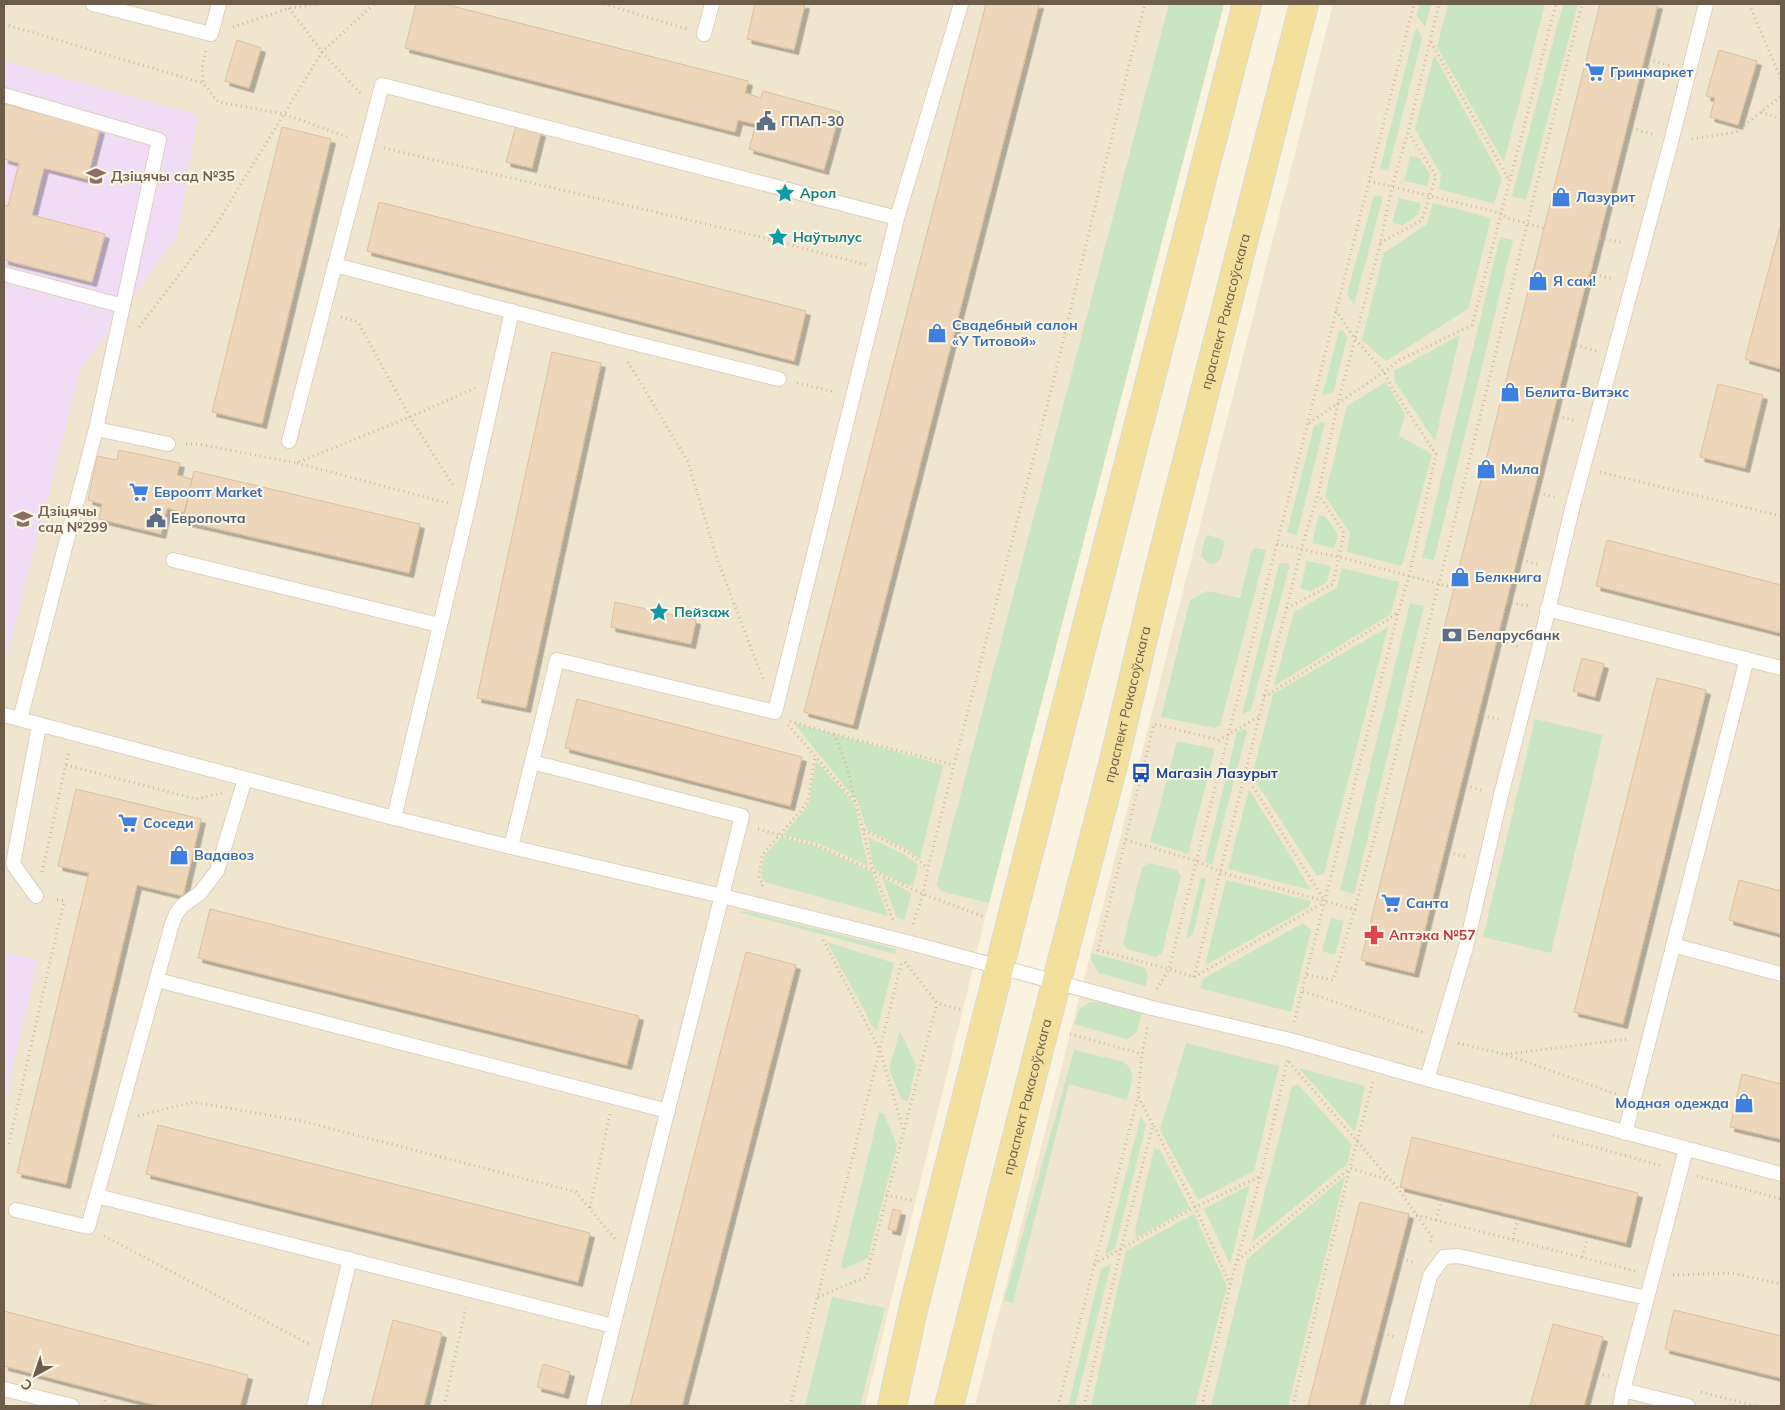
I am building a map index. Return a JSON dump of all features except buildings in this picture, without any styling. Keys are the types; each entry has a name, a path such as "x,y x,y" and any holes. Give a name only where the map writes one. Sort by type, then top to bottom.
{"main road":[{"path":"892,1406 914,1310 1000,967 1247,4"},
{"name":"праспект Ракасоўскага","path":"949,1406 1304,4"}],"lane":[{"path":"93,4 211,34 219,4"},
{"path":"704,34 712,4"},
{"path":"511,847 557,660 778,715 896,218 961,4"},
{"path":"1427,1079 1466,947 1501,795 1538,652 1542,608 1583,468 1671,142 1706,4"},
{"path":"289,441 382,85 896,218"},
{"path":"4,94 159,140 96,429 20,719"},
{"path":"335,265 617,339 779,379"},
{"path":"4,274 123,306"},
{"path":"394,818 468,508 512,311"},
{"path":"96,429 168,444"},
{"path":"173,560 439,625"},
{"path":"1542,608 1781,668"},
{"path":"1625,1133 1747,659"},
{"path":"4,715 243,784 511,847 723,890 1056,983 1152,1008 1290,1040 1427,1079 1781,1174"},
{"path":"36,896 9,864 39,726"},
{"path":"532,762 742,816 593,1406"},
{"path":"16,1210 88,1228 176,914 182,906 200,893 217,871 243,784"},
{"path":"1673,945 1781,974"},
{"path":"157,980 668,1111"},
{"path":"1620,1406 1686,1149"},
{"path":"97,1196 613,1326"},
{"path":"1396,1406 1430,1276 1444,1257 1458,1256 1647,1298"},
{"path":"314,1406 350,1259"},
{"path":"4,1389 72,1406"},
{"path":"1623,1390 1688,1406"}],"path":[{"path":"286,4 322,52 375,109"},
{"path":"318,4 290,8 211,34 202,67 203,83 218,102 284,114 366,144 752,235 884,269"},
{"path":"134,334 211,233 322,52 374,4"},
{"path":"604,4 704,34"},
{"path":"912,927 923,894 954,764 1053,383 1145,4"},
{"path":"1156,991 1169,969 1176,943 1414,4"},
{"path":"1194,977 1263,697 1301,550 1318,494 1338,403 1380,244 1392,187 1408,132 1439,4"},
{"path":"1309,423 1398,361 1472,325 1556,4"},
{"path":"1307,975 1333,980 1356,910 1439,584 1526,224 1582,4"},
{"path":"1749,4 1781,79"},
{"path":"4,24 203,83"},
{"path":"1430,41 1509,181"},
{"path":"1644,58 1676,68"},
{"path":"1627,127 1671,142 1736,132 1781,96"},
{"path":"1761,112 1781,119"},
{"path":"1380,244 1422,220 1436,176 1408,132"},
{"path":"1369,181 1500,213 1507,218 1544,228"},
{"path":"1609,200 1639,207"},
{"path":"1600,238 1631,244"},
{"path":"1590,274 1621,281"},
{"path":"1202,1406 1230,1285 1261,1175 1288,1062 1290,1040 1324,901 1409,576 1436,454 1392,388 1384,372 1355,339 1336,310"},
{"path":"323,312 358,322 410,417 468,508"},
{"path":"617,339 632,370 688,462 717,559 778,715 856,803"},
{"path":"1571,344 1602,352"},
{"path":"296,463 410,417 496,379"},
{"path":"779,379 853,397"},
{"path":"1553,415 1584,423"},
{"path":"168,444 198,444 296,463 468,508"},
{"path":"1583,468 1781,516"},
{"path":"1534,492 1556,497"},
{"path":"1287,608 1333,584 1344,533 1318,494"},
{"path":"1277,544 1340,557 1454,588"},
{"path":"1517,559 1547,567"},
{"path":"1507,602 1542,608"},
{"path":"1263,697 1398,613"},
{"path":"1497,641 1526,649"},
{"path":"778,715 834,734 954,764"},
{"path":"1478,715 1508,721"},
{"path":"1258,717 1219,740 1154,724 1098,950 1194,977 1324,901"},
{"path":"4,1146 9,1142 64,901 36,896 73,734"},
{"path":"834,734 847,767 873,870 894,922"},
{"path":"723,890 752,891 763,885 759,877 762,855 808,800 815,755"},
{"path":"66,765 196,799 243,784"},
{"path":"1245,774 1324,901"},
{"path":"1461,784 1490,793"},
{"path":"740,825 819,846 923,894 985,917"},
{"path":"864,830 906,852 928,868"},
{"path":"1126,840 1197,861 1220,872 1356,910"},
{"path":"1444,852 1474,859"},
{"path":"1424,935 1453,942"},
{"path":"822,938 880,1050 903,1130"},
{"path":"790,1406 902,959 938,1003 963,1010"},
{"path":"1303,991 1439,1038 1504,1054 1633,1100"},
{"path":"818,1297 866,1278 903,1130 938,1003"},
{"path":"1058,1406 1138,1096 1142,1054 1149,1018"},
{"path":"1068,1044 1072,1026"},
{"path":"1070,1034 1142,1054"},
{"path":"1504,1054 1650,1037"},
{"path":"1288,1062 1399,1190 1432,1238 1429,1247"},
{"path":"1293,1406 1350,1168 1377,1065"},
{"path":"1138,1096 1196,1207 1230,1285"},
{"path":"590,1208 613,1097"},
{"path":"118,1121 193,1102 302,1121 576,1192 631,1258"},
{"path":"1084,1406 1121,1248 1153,1125"},
{"path":"1350,1168 1390,1180"},
{"path":"1237,1261 1350,1168"},
{"path":"1094,1264 1196,1207 1261,1175"},
{"path":"1436,1220 1442,1197"},
{"path":"1416,1215 1653,1276 1732,1273 1781,1284"},
{"path":"1513,1240 1518,1216"},
{"path":"88,1228 326,1354"},
{"path":"1582,1257 1589,1233"},
{"path":"1398,1258 1424,1266"},
{"path":"444,1406 470,1291"},
{"path":"1378,1332 1396,1337"},
{"path":"103,1406 108,1393"},
{"path":"1360,1403 1374,1406"}],"shaded area":[{"path":"4,4 1224,4 989,903 865,1406 4,1406"},
{"path":"1333,4 1781,4 1781,1406 975,1406"},
{"name":"Дзіцячы сад №35","path":"4,61 198,115 177,236 80,371 4,667"},
{"path":"4,951 37,960 4,1108"}],"green space":[{"path":"1169,4 1224,4 989,903 944,892 940,890 937,884"},
{"path":"1420,4 1431,4 1425,27 1417,15"},
{"path":"1448,4 1545,4 1504,162 1437,47"},
{"path":"1563,4 1578,4 1526,200 1512,196"},
{"path":"1416,27 1422,38 1388,171 1380,168"},
{"path":"1434,55 1502,179 1494,204 1439,189 1441,174 1415,129"},
{"path":"1410,156 1419,158 1430,174 1427,186 1404,181"},
{"path":"1374,195 1383,197 1354,305 1347,294"},
{"path":"1399,198 1421,203 1418,215 1403,225 1392,223"},
{"path":"1433,203 1491,218 1468,309 1386,361 1362,340 1384,253 1427,224"},
{"path":"1500,237 1513,240 1434,560 1422,558"},
{"path":"1343,330 1347,338 1333,392 1322,396 1339,331"},
{"path":"1460,335 1435,441 1395,382 1394,371"},
{"path":"1386,382 1405,414 1399,436 1432,454 1402,566 1347,552 1350,533 1325,496 1347,406"},
{"path":"1322,422 1325,423 1297,535 1287,532 1314,426"},
{"path":"1319,515 1326,517 1338,535 1334,548 1312,543"},
{"path":"1209,535 1225,542 1219,560 1210,564 1201,556 1205,538"},
{"path":"1255,548 1266,550 1220,726 1215,728 1161,717 1190,600 1207,591 1240,598 1251,552"},
{"path":"1307,561 1331,566 1327,582 1311,591 1300,588"},
{"path":"1279,564 1290,564 1251,710 1242,715"},
{"path":"1342,568 1399,582 1391,614 1274,686 1294,612 1337,588"},
{"path":"1410,603 1424,606 1354,894 1340,890"},
{"path":"1388,627 1324,873 1317,876 1252,776 1273,694"},
{"path":"1535,719 1603,735 1551,953 1483,937"},
{"path":"794,723 943,765 920,859 908,850 867,830 857,799"},
{"path":"1243,729 1247,731 1212,865 1205,862 1237,732"},
{"path":"1177,741 1215,749 1188,854 1150,842"},
{"path":"816,761 854,803 868,866 820,844 783,835 806,808"},
{"path":"1249,789 1311,890 1228,869"},
{"path":"781,837 818,847 872,872 888,916 765,882 761,876 764,856"},
{"path":"868,837 907,856 918,865 913,886 902,883 874,869"},
{"path":"1149,863 1177,870 1181,876 1162,953 1156,957 1127,949 1123,944 1142,867"},
{"path":"882,877 911,893 905,920 897,918"},
{"path":"1201,877 1206,879 1193,934 1186,939"},
{"path":"1226,880 1311,901 1309,907 1205,965"},
{"path":"745,911 896,949 895,954 739,912"},
{"path":"1331,918 1344,921 1335,955 1322,951"},
{"path":"1303,923 1311,930 1291,1012 1200,988 1203,979"},
{"path":"827,942 894,963 877,1031 870,1023"},
{"path":"1091,953 1144,967 1148,975 1146,986 1098,973 1091,959"},
{"path":"1091,1002 1101,1002 1142,1013 1137,1032 1127,1039 1074,1024 1080,1008"},
{"path":"900,1031 916,1065 908,1101 902,1100 889,1069"},
{"path":"1186,1043 1279,1066 1254,1171 1198,1200 1160,1130"},
{"path":"1074,1050 1124,1062 1132,1075 1127,1100 1069,1084 1013,1303 1004,1301"},
{"path":"1299,1068 1365,1086 1355,1132"},
{"path":"1298,1084 1352,1145 1347,1164 1252,1242 1292,1087"},
{"path":"879,1112 884,1114 897,1145 868,1258 844,1269 841,1267"},
{"path":"1141,1116 1146,1125 1115,1248 1105,1255"},
{"path":"1154,1148 1160,1150 1190,1208 1136,1238 1135,1230"},
{"path":"1345,1176 1288,1406 1211,1406 1247,1259"},
{"path":"1250,1185 1230,1264 1204,1209"},
{"path":"1194,1214 1227,1286 1195,1406 1091,1406 1126,1251"},
{"path":"1111,1264 1075,1406 1068,1406 1101,1269"},
{"path":"832,1297 885,1308 860,1406 805,1406"}],"place":[{"name":"Гринмаркет","path":"1595,72"},
{"name":"ГПАП-30","path":"766,121"},
{"name":"Дзіцячы сад №35","path":"96,176"},
{"name":"Арол","path":"785,193"},
{"name":"Лазурит","path":"1561,197"},
{"name":"Наўтылус","path":"778,237"},
{"name":"Я сам!","path":"1538,281"},
{"name":"Свадебный салон «У Титовой»","path":"937,333"},
{"name":"Белита-Витэкс","path":"1510,392"},
{"name":"Мила","path":"1486,469"},
{"name":"Евроопт Market","path":"139,492"},
{"name":"Европочта","path":"156,518"},
{"name":"Дзіцячы сад №299","path":"23,519"},
{"name":"Белкнига","path":"1460,577"},
{"name":"Пейзаж","path":"659,612"},
{"name":"Беларусбанк","path":"1452,635"},
{"name":"Магазін Лазурыт","path":"1141,773"},
{"name":"Соседи","path":"128,823"},
{"name":"Вадавоз","path":"179,855"},
{"name":"Санта","path":"1391,903"},
{"name":"Аптэка №57","path":"1374,935"},
{"name":"Модная одежда","path":"1744,1103"}]}
